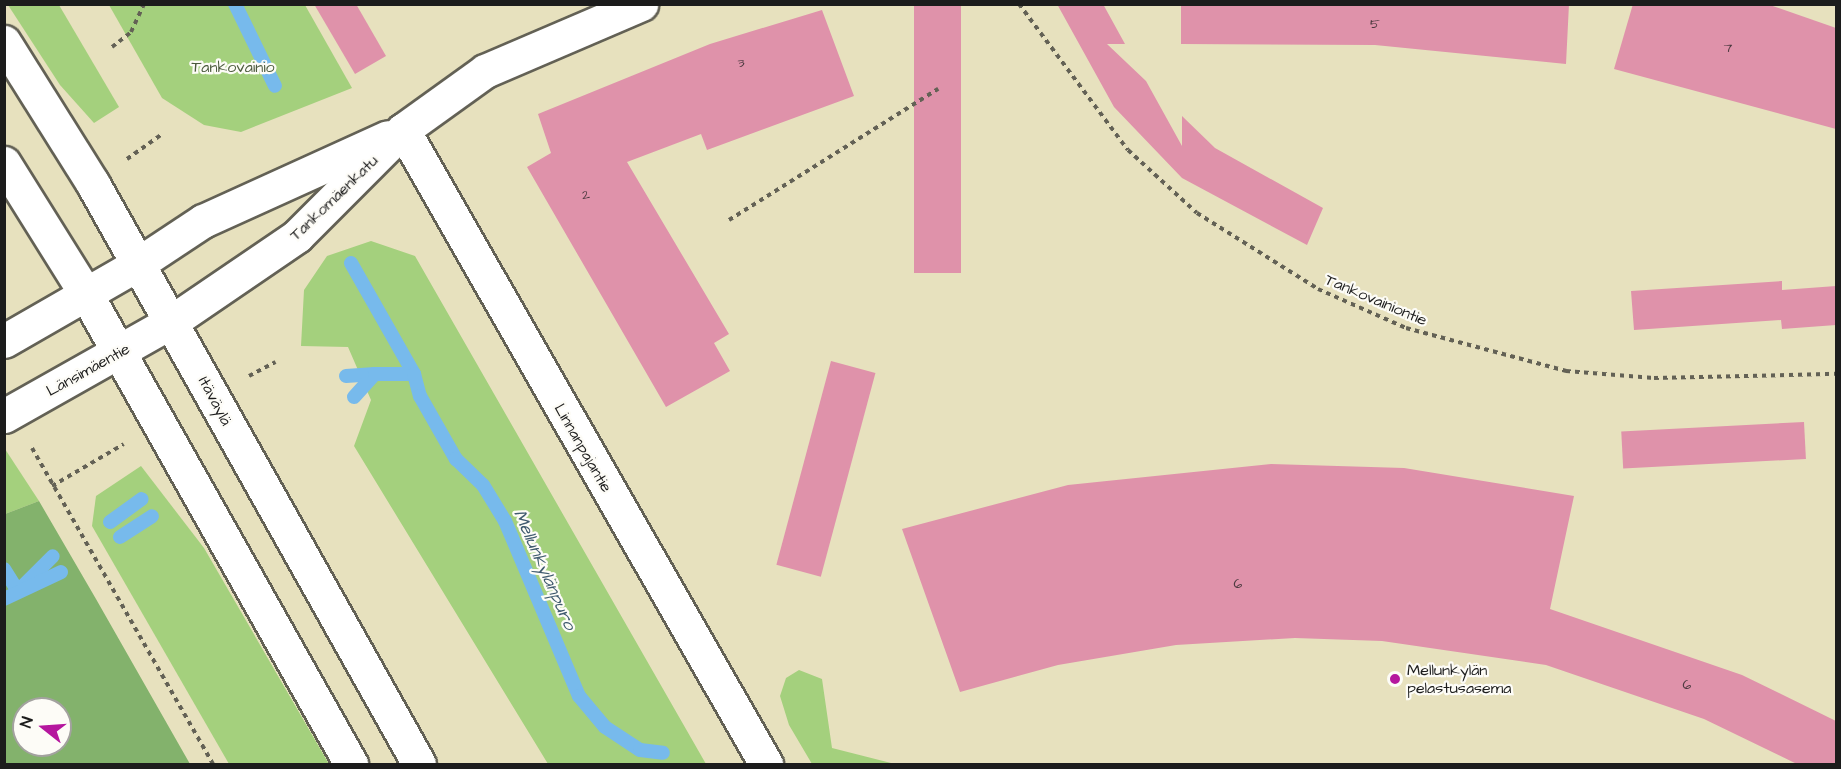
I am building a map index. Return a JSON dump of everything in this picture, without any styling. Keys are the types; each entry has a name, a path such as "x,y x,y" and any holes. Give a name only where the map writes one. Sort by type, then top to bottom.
{"main road":[{"name":"Tankomäenkatu","path":"171,322 297,236 403,130 485,71 641,4"},
{"name":"Itäväylä","path":"4,42 138,264 419,765"},
{"name":"Tankomäenkatu","path":"138,264 203,221 403,130"},
{"name":"Linnanpajantie","path":"403,130 766,765"},
{"path":"4,163 86,294 351,765"},
{"path":"4,340 138,264"},
{"name":"Länsimäentie","path":"15,426 119,353 171,322"}],"path":[{"path":"112,47 131,32 144,4"},
{"name":"Tankovainiontie","path":"1019,4 1128,150 1197,213 1318,289 1406,328 1566,370 1654,378 1836,374"},
{"path":"729,220 938,89"},
{"path":"15,426 213,765"}],"green space":[{"path":"8,5 59,5 119,107 94,123 60,85"},
{"name":"Tankovainio","path":"109,5 305,5 352,88 241,132 204,125 162,98"},
{"path":"371,241 415,256 706,764 548,764 354,446 371,400 348,347 301,346 304,290 327,256"},
{"path":"4,449 39,501 5,514"},
{"path":"141,466 204,548 329,764 229,764 92,526 96,496"},
{"path":"39,501 190,764 5,764 5,514"},
{"path":"799,670 822,679 832,748 895,764 812,764 789,725 780,696 786,678"}],"building":[{"path":"314,4 356,4 386,56 355,74"},
{"path":"914,4 961,4 961,273 914,273"},
{"path":"1057,4 1103,4 1125,44 1107,44 1146,81 1182,146 1182,116 1215,148 1323,208 1307,245 1182,178 1114,107"},
{"path":"1181,4 1569,4 1566,64 1375,45 1181,44"},
{"path":"1633,4 1767,4 1836,28 1836,129 1614,69"},
{"path":"822,10 854,96 707,150 701,134 627,162 729,334 714,343 730,371 666,407 527,167 551,153 538,114 710,44"},
{"path":"1782,281 1782,290 1836,286 1836,325 1782,329 1781,320 1634,330 1631,291"},
{"path":"831,361 875,373 821,577 776,565"},
{"path":"1804,422 1806,459 1623,469 1621,432"},
{"path":"1271,464 1404,468 1574,496 1550,609 1742,675 1836,721 1836,765 1799,765 1704,719 1546,665 1382,641 1295,638 1176,645 1058,665 960,692 902,529 1068,485"}],"waterway":[{"name":"Mellunkylänpuro","path":"235,4 275,86"},
{"name":"Mellunkylänpuro","path":"351,263 414,374"},
{"name":"Mellunkylänpuro","path":"346,376 375,374"},
{"name":"Mellunkylänpuro","path":"354,397 375,374 414,374 420,396 456,459 483,485 505,521 579,696 605,727 640,750 663,753"},
{"name":"Mellunkylänpuro","path":"110,522 142,499"},
{"name":"Mellunkylänpuro","path":"120,537 152,516"},
{"name":"Mellunkylänpuro","path":"4,569 18,591 53,556"},
{"name":"Mellunkylänpuro","path":"4,599 61,572"}],"place":[{"name":"Mellunkylän pelastusasema","path":"1395,679"}]}
